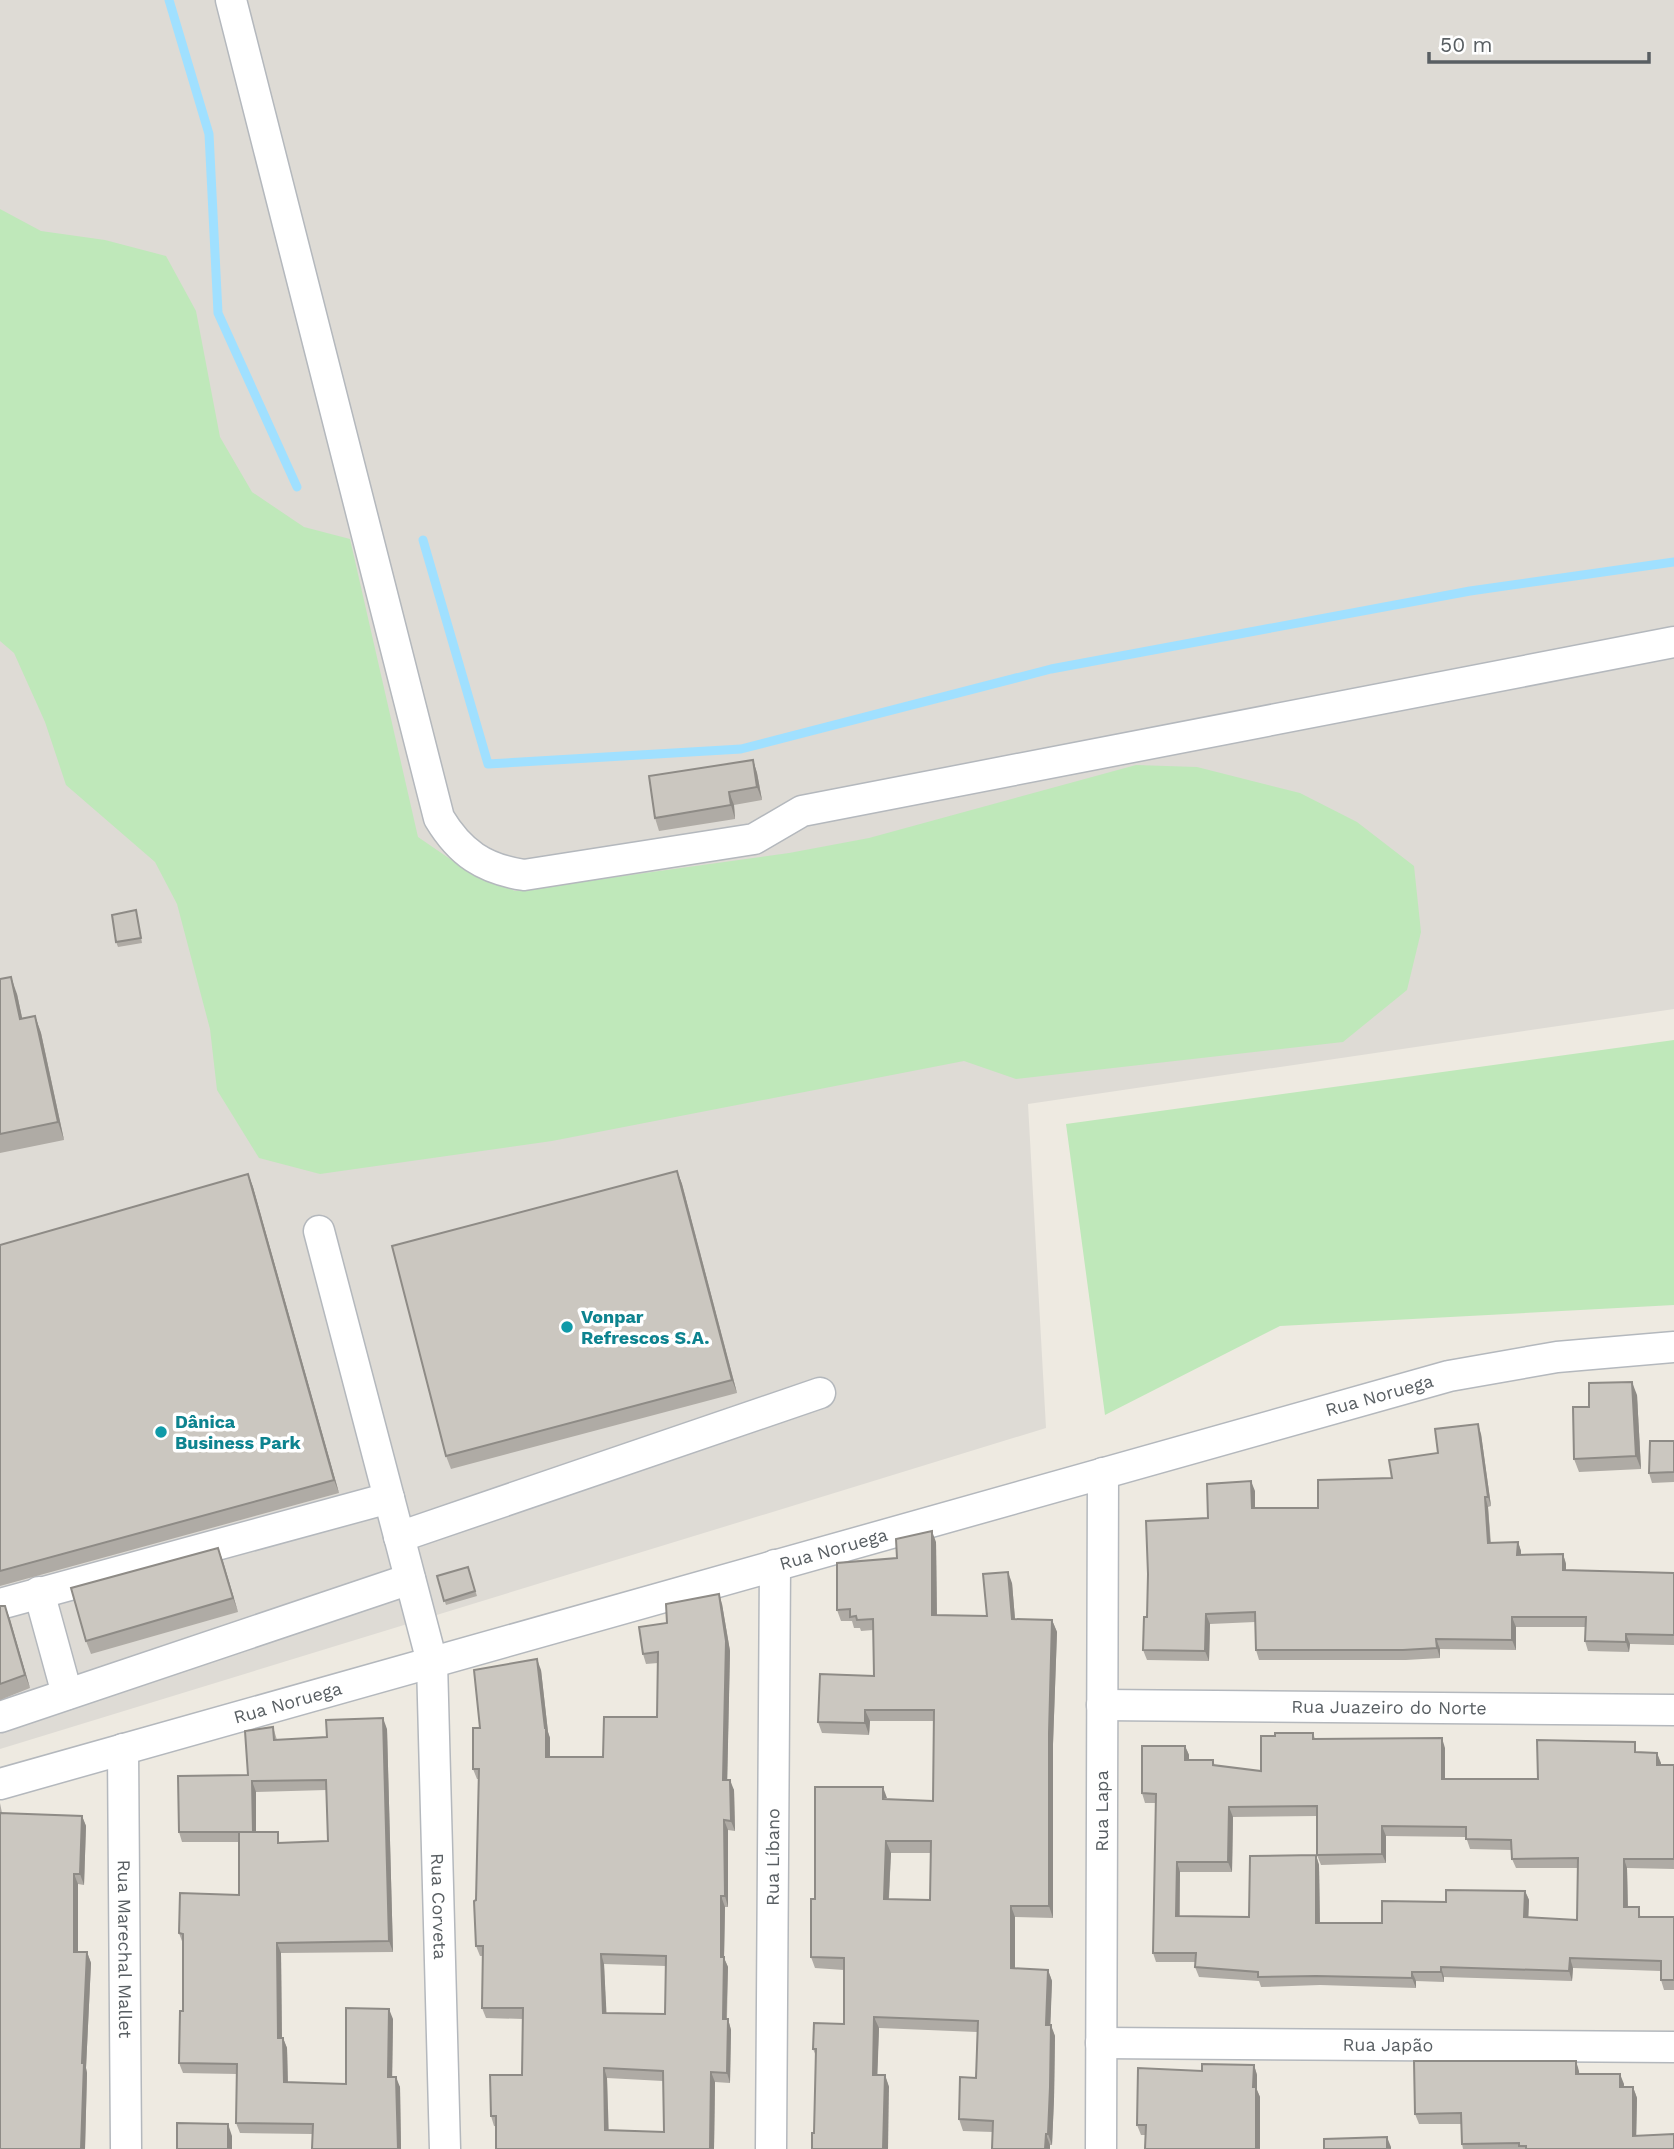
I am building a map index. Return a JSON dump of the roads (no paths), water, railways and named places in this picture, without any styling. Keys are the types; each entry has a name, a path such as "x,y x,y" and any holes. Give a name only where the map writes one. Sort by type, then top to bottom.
{"street":[{"path":"231,0 439,818 458,846 488,866 524,875 754,839 802,811 1674,642"},
{"name":"Rua Corveta","path":"319,1231 432,1662 445,2149"},
{"name":"Rua Noruega","path":"0,1784 1449,1376 1557,1357 1674,1347"},
{"path":"399,1538 820,1393"},
{"name":"Rua Lapa","path":"1101,2149 1103,1473"},
{"path":"0,1604 389,1498"},
{"name":"Rua Líbano","path":"771,2149 775,1565"},
{"path":"0,1717 410,1578"},
{"path":"39,1592 67,1694"},
{"name":"Rua Juazeiro do Norte","path":"1102,1705 1674,1710"},
{"name":"Rua Marechal Mallet","path":"123,1749 127,2149"},
{"name":"Rua Japão","path":"1101,2043 1674,2047"}],"waterway":[{"path":"169,0 209,134 218,313 297,487"},
{"path":"423,540 488,764 741,749 1051,669 1470,591 1674,562"}],"place":[{"name":"Vonpar Refrescos S.A.","path":"567,1327"},
{"name":"Dânica Business Park","path":"161,1432"}]}
